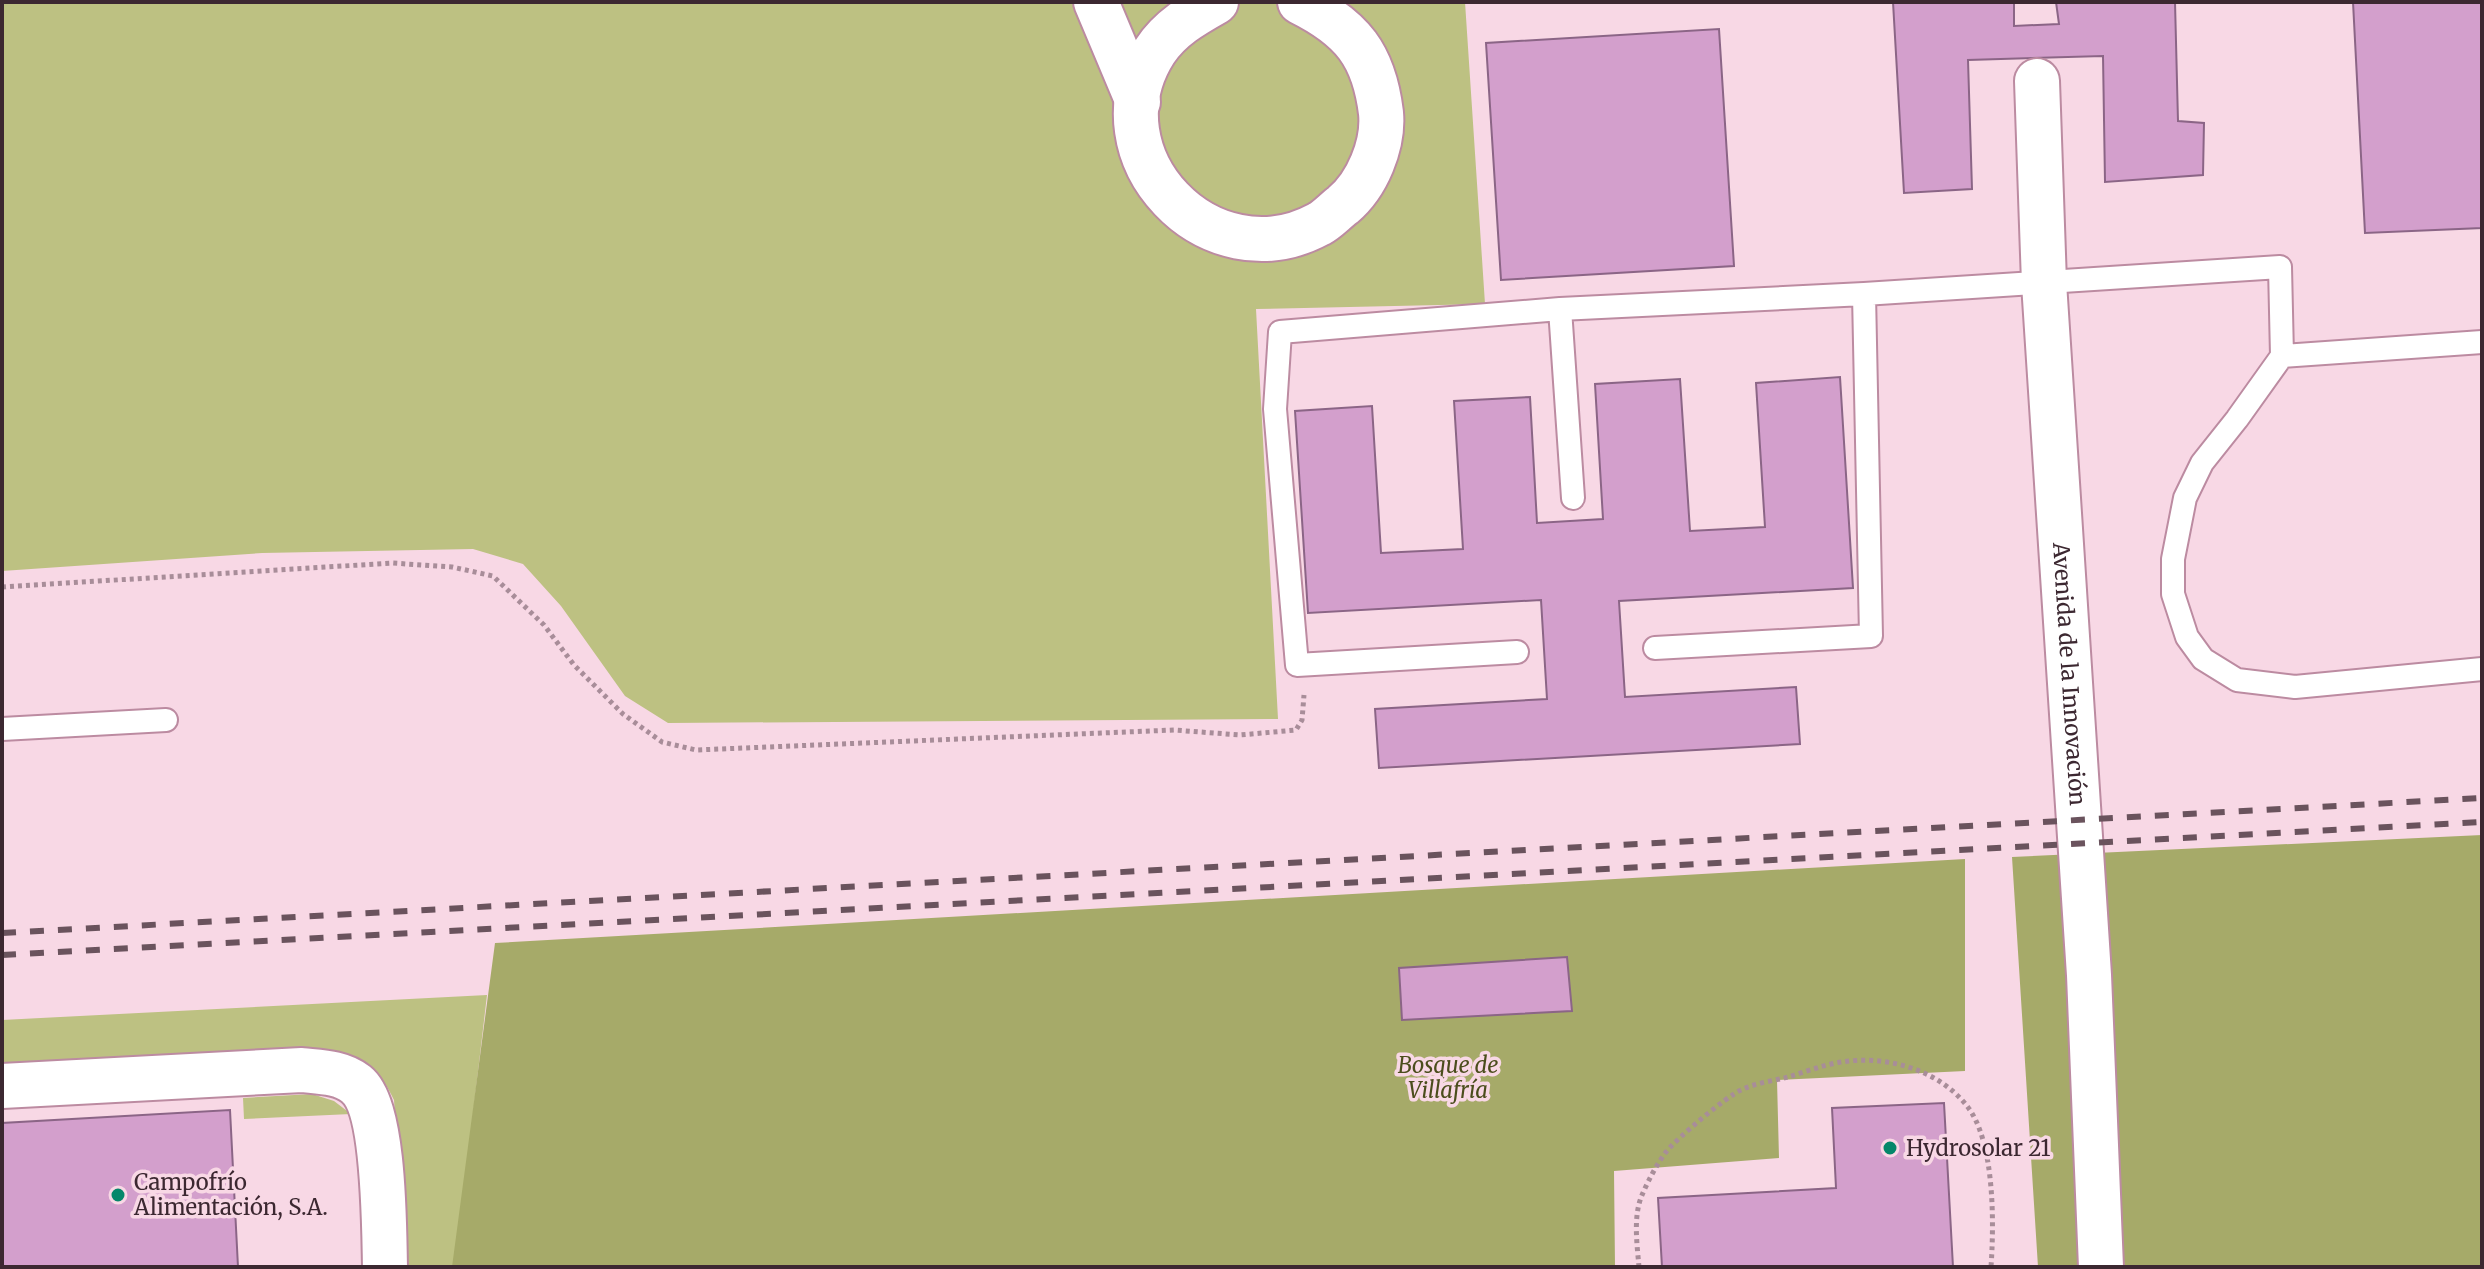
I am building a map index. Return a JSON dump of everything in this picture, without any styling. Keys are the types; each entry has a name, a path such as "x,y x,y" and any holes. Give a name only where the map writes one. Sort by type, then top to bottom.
{"street":[{"path":"1096,2 1138,102"},
{"path":"1216,2 1181,22 1155,51 1139,89 1137,128 1147,167 1169,200 1202,225 1240,238 1281,237 1319,224 1351,198 1373,164 1382,124 1377,84 1360,47 1331,17 1300,2"},
{"name":"Avenida de la Innovación","path":"2037,81 2044,283 2089,975 2101,1267"},
{"path":"2,1086 302,1070 346,1078 367,1096 377,1131 385,1267"}],"lane":[{"path":"1517,652 1297,665 1275,409 1280,332 1560,309 1864,294 2280,267 2282,356 2202,463 2185,498 2173,559 2173,594 2187,637 2203,659 2237,680 2295,687 2482,669"},
{"path":"1655,648 1871,636 1864,294"},
{"path":"1560,309 1573,498"},
{"path":"2282,356 2482,342"},
{"path":"2,729 166,720"}],"path":[{"path":"2,587 392,563 452,567 493,576 544,625 574,665 623,714 662,742 696,750 1174,730 1240,735 1296,730 1302,720 1304,695 1297,665"},
{"path":"1639,1267 1636,1234 1641,1197 1666,1151 1740,1090 1840,1062 1878,1060 1917,1069 1945,1085 1969,1108 1980,1136 1991,1181 1991,1267"}],"green space":[{"path":"2,2 1465,2 1485,304 1256,309 1278,719 668,723 625,696 561,606 523,564 473,549 262,553 2,571"},
{"path":"2482,835 2482,1267 2038,1267 2012,857"},
{"name":"Bosque de Villafría","path":"1965,859 1965,1071 1777,1080 1779,1158 1614,1171 1615,1267 452,1267 495,943"},
{"path":"487,995 455,1267 405,1267 394,1100 380,1077 360,1060 2,1066 2,1020"},
{"path":"312,1094 334,1101 351,1114 244,1119 243,1098"}],"building":[{"path":"1893,2 2014,2 2014,26 2059,24 2056,2 2175,2 2178,121 2204,123 2203,175 2105,182 2103,56 1968,60 1972,189 1904,193"},
{"path":"2353,2 2482,2 2482,228 2365,233"},
{"path":"1719,29 1734,266 1501,280 1486,43"},
{"path":"1840,377 1853,588 1619,601 1625,697 1796,687 1800,744 1379,768 1375,709 1547,699 1541,600 1308,613 1295,411 1372,406 1381,553 1463,549 1454,401 1530,397 1537,523 1603,519 1595,384 1680,379 1690,531 1765,527 1756,383"},
{"path":"1567,957 1572,1011 1402,1020 1399,968"},
{"name":"Hydrosolar 21","path":"1944,1103 1953,1267 1662,1267 1658,1198 1836,1188 1832,1108"},
{"name":"Campofrío Alimentación, S.A.","path":"230,1110 238,1267 2,1267 2,1123"}],"railway":[{"path":"2,933 2482,798"},
{"path":"2,955 2482,822"}],"place":[{"name":"Hydrosolar 21","path":"1890,1148"},
{"name":"Campofrío Alimentación, S.A.","path":"118,1195"}]}
